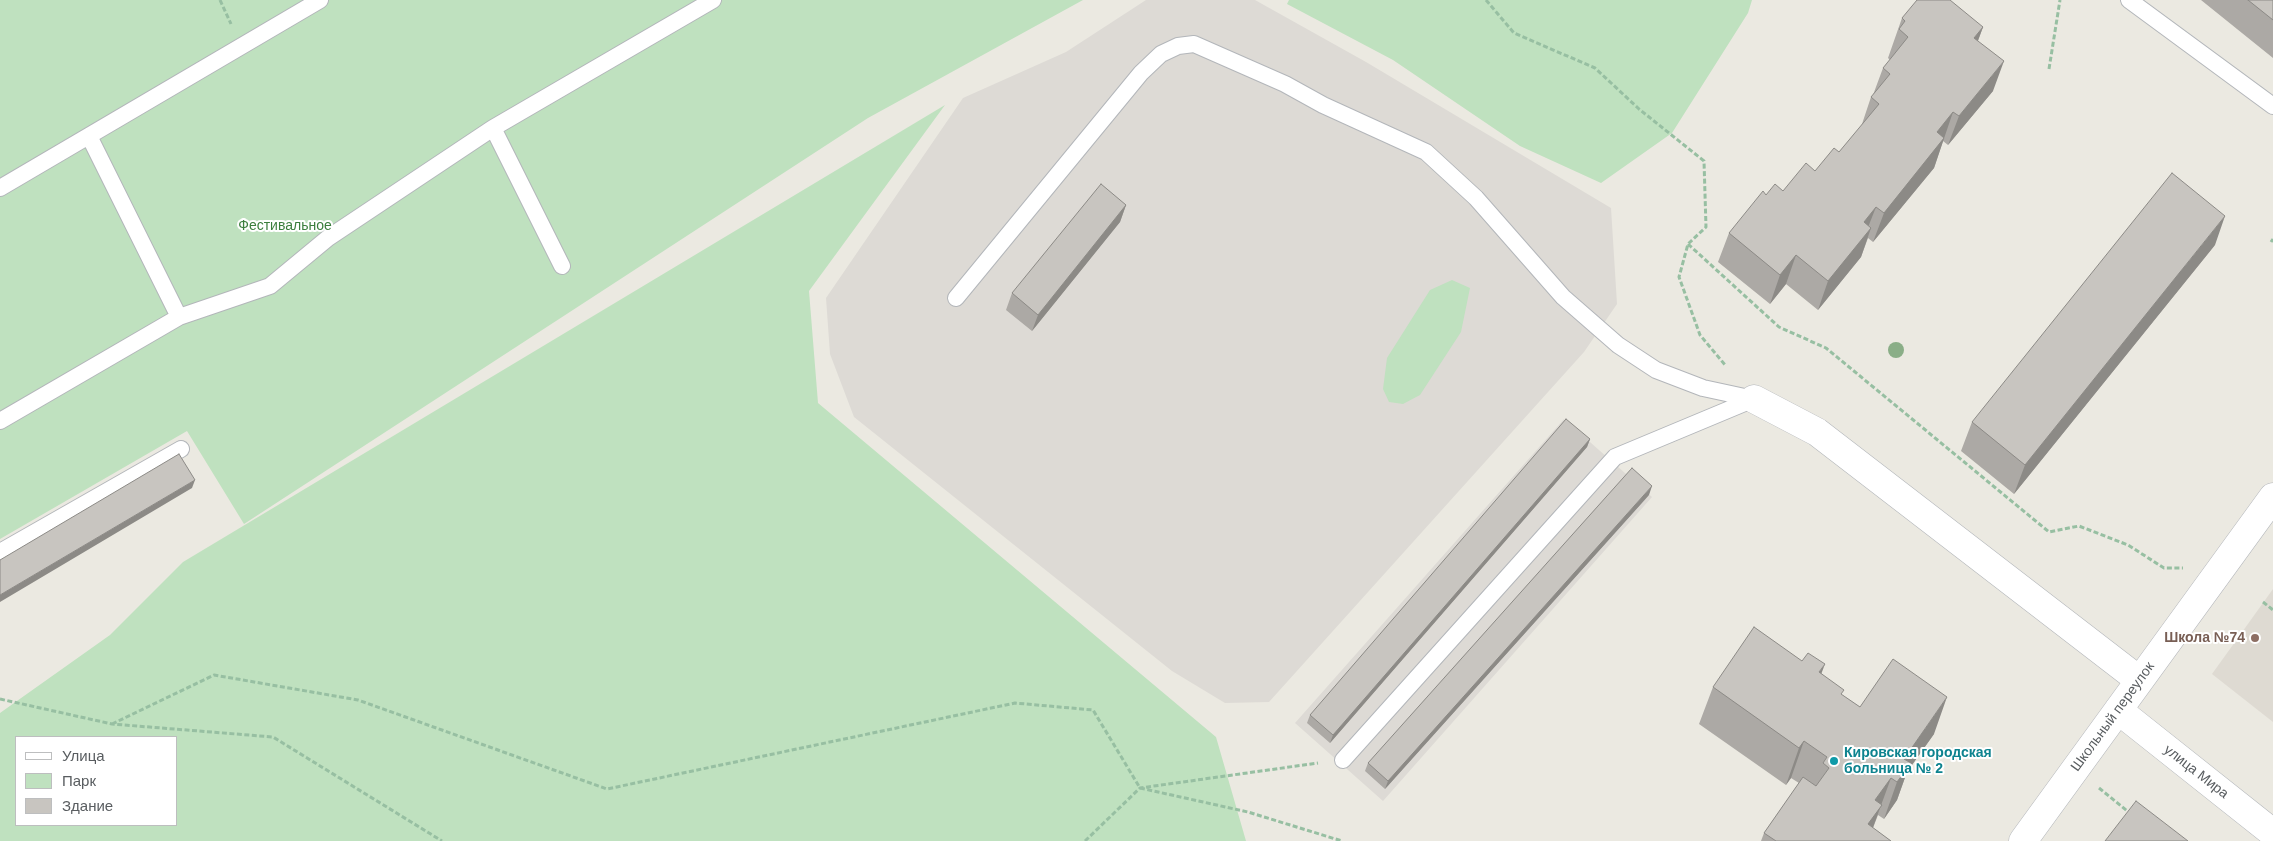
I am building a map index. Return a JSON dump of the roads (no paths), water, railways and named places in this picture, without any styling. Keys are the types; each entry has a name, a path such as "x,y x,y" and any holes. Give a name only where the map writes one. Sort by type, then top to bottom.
{"street":[{"path":"1754,399 1817,432 2139,680"},
{"name":"Школьный переулок","path":"2023,841 2273,497"},
{"name":"улица Мира","path":"2118,710 2273,833"}],"lane":[{"path":"0,188 320,0"},
{"path":"0,421 179,317 270,286 328,238 493,128 713,0"},
{"path":"2129,0 2273,106"},
{"path":"956,298 1141,73 1161,54 1178,46 1194,44 1269,76 1323,105 1426,152 1476,198 1563,298 1618,344 1656,370 1703,388 1754,399"},
{"path":"493,128 562,266"},
{"path":"89,136 179,317"},
{"path":"1343,760 1615,457 1754,399"},
{"path":"0,552 181,449"}],"place":[{"name":"Школа №74","path":"2255,638"},
{"name":"Кировская городская больница № 2","path":"1834,761"}],"park label":[{"name":"Фестивальное","path":"285,226"}]}
